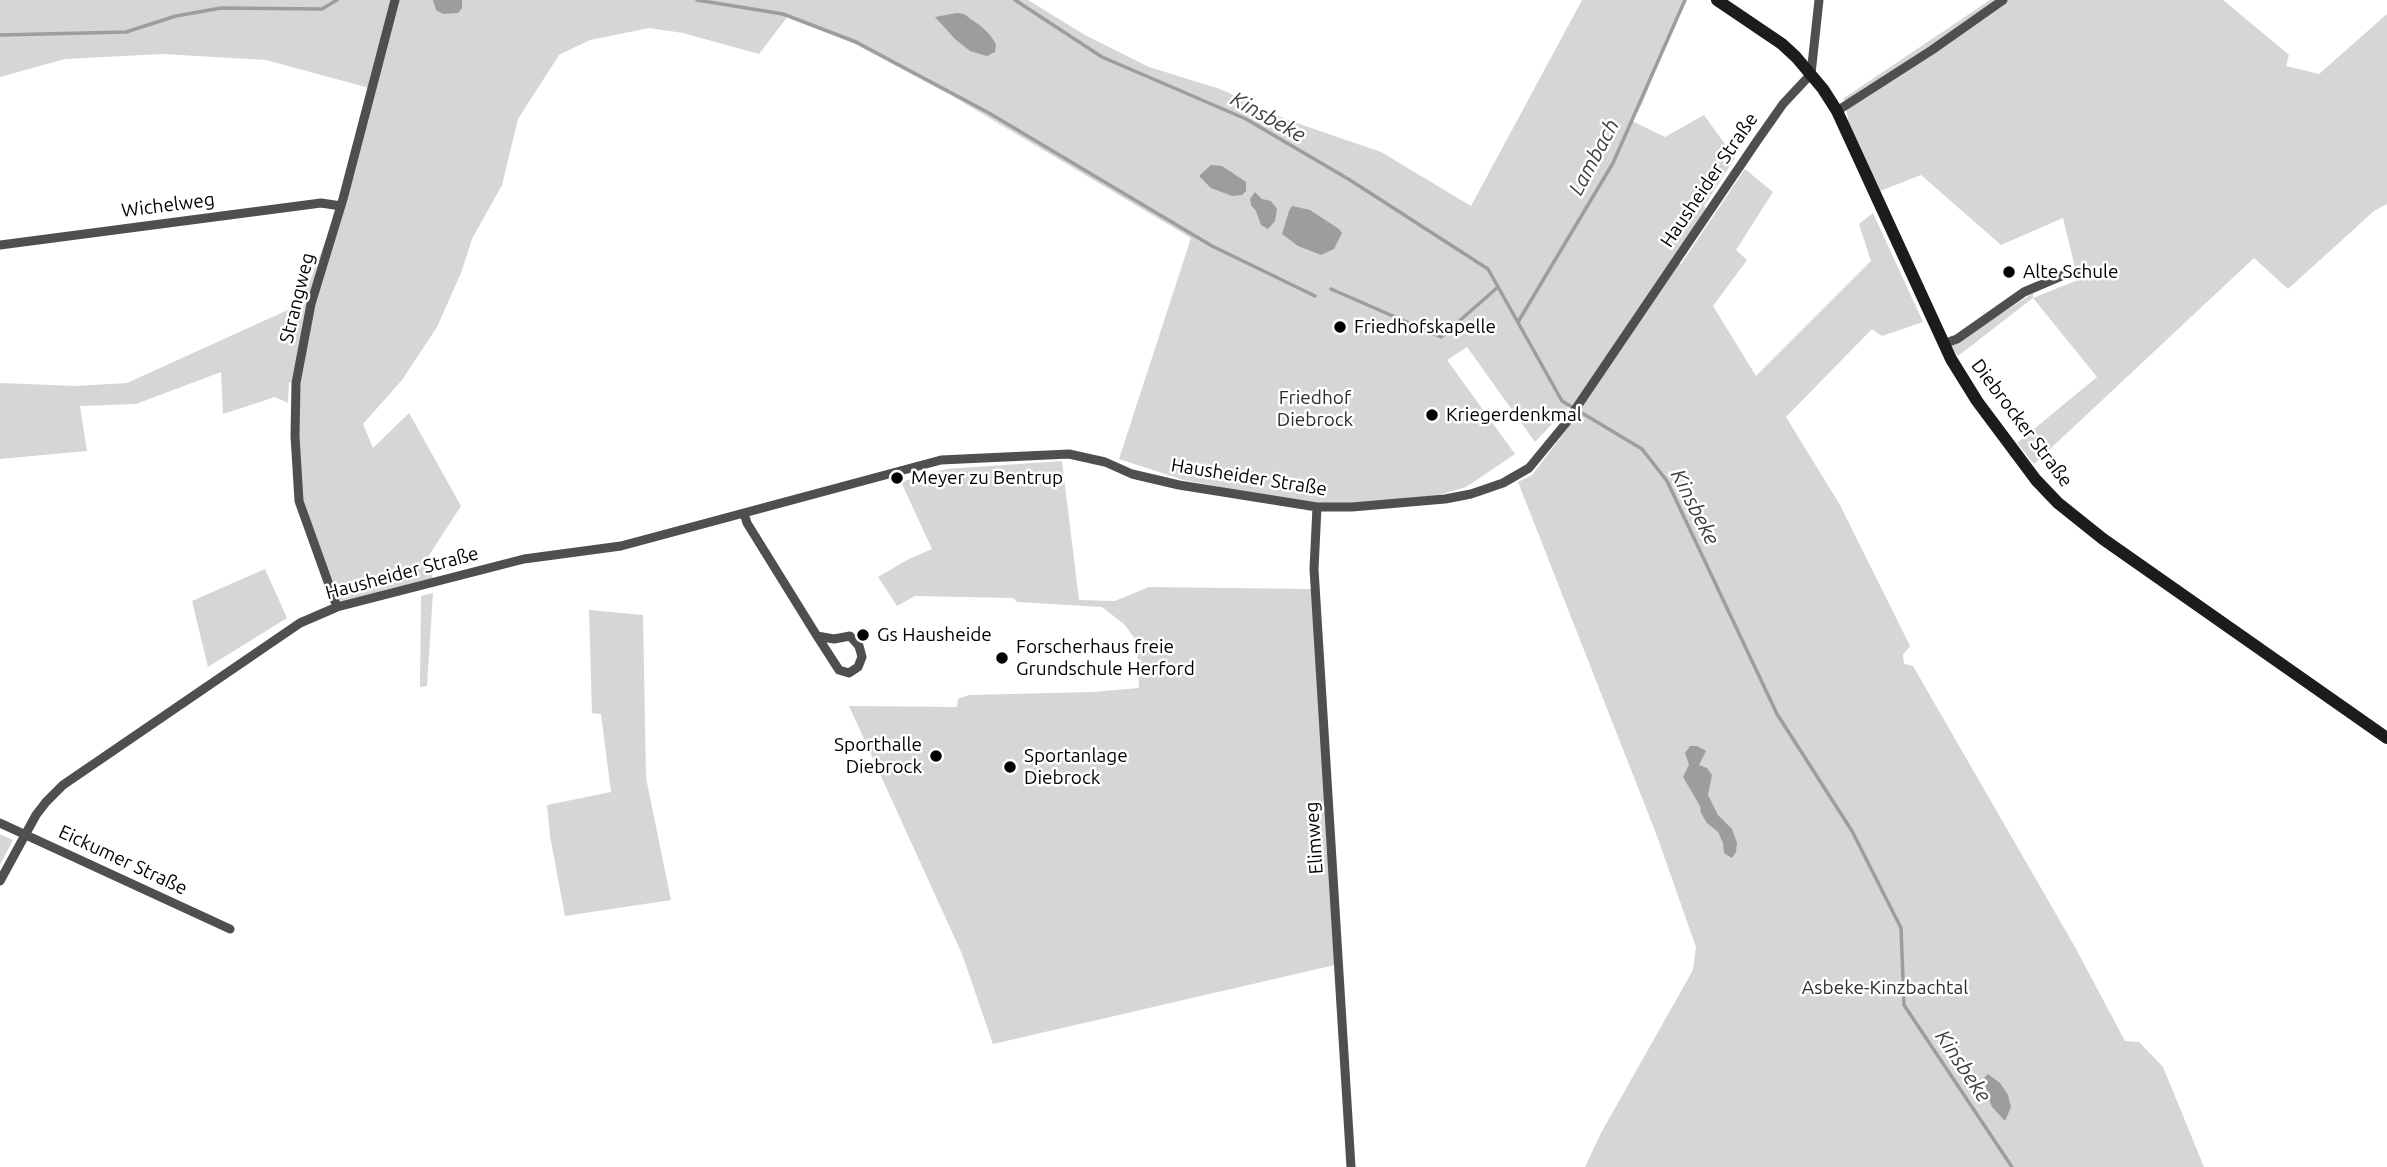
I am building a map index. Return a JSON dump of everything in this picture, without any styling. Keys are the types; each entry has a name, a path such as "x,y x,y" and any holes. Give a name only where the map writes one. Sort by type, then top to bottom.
{"main road":[{"name":"Diebrocker Straße","path":"1717,0 1782,44 1811,74 1837,111 1943,344 1976,401 2036,480 2057,503 2104,539 2387,738"}],"street":[{"name":"Strangweg","path":"337,607 299,501 295,436 296,383 311,304 341,206 395,0"},
{"path":"1811,74 1819,0"},
{"path":"1837,111 2003,0"},
{"name":"Hausheider Straße","path":"0,881 46,802 63,785 300,624 337,607 524,559 621,546 941,460 1047,454 1086,456 1132,474 1179,485 1248,498 1317,506 1352,507 1445,499 1510,480 1529,468 1566,423 1763,131 1811,74"},
{"name":"Wichelweg","path":"0,245 321,203 341,206"},
{"path":"1943,344 1957,339 2024,292 2066,274 2084,270"},
{"name":"Elimweg","path":"1317,506 1314,569 1351,1167"},
{"path":"744,513 747,523 817,636 839,670 849,673 858,667 862,657 859,646 850,636 834,639 817,636"},
{"name":"Eickumer Straße","path":"0,823 230,929"}],"green space":[{"name":"Asbeke-Kinzbachtal","path":"0,0 1028,0 1085,35 1149,67 1220,89 1288,120 1381,152 1471,206 1582,0 1683,0 1642,104 1632,121 1665,137 1704,115 1735,158 1704,206 1706,208 1676,260 1681,264 1745,169 1773,192 1736,250 1747,260 1713,306 1756,376 1871,261 1859,224 1873,213 1923,322 1882,336 1872,329 1786,417 1840,505 1910,646 1903,655 1904,664 1913,666 2075,947 2125,1041 2139,1042 2163,1067 2204,1167 1585,1167 1601,1133 1693,970 1696,947 1657,836 1518,482 1532,475 1580,412 1569,406 1535,442 1467,347 1447,360 1515,454 1466,487 1439,495 1353,505 1308,504 1184,480 1119,459 1191,238 954,97 853,43 788,16 759,54 683,33 649,28 590,40 559,55 518,119 502,185 472,239 461,273 437,327 402,380 363,424 373,448 409,413 461,506 426,560 433,579 340,603 302,496 302,484 298,483 296,383 289,382 288,403 275,397 223,414 221,372 136,404 80,406 87,451 0,459 0,383 75,386 127,383 301,304 339,206 369,88 266,60 162,54 65,59 0,77"},
{"path":"1990,0 2223,0 2289,55 2286,66 2319,74 2387,14 2387,204 2374,211 2288,289 2254,258 2034,464 2017,443 2097,377 2033,298 2078,280 2063,218 2001,245 1921,175 1880,191 1849,124 1844,98"},
{"path":"2033,293 2033,298 1958,356 1951,346"},
{"path":"1062,461 1079,600 1115,601 1149,587 1311,589 1335,965 993,1044 962,954 849,706 957,707 958,699 969,695 1093,692 1139,688 1137,642 1125,625 1102,607 1017,602 1013,598 915,596 897,606 878,577 932,549 901,482 946,469"},
{"path":"265,569 287,618 208,667 192,601"},
{"path":"433,593 427,686 420,687 421,596"},
{"path":"589,610 643,615 646,778 671,900 565,916 547,805 611,792 601,714 592,713"},
{"path":"0,834 13,840 0,865"}],"shaded area":[{"path":"433,0 462,0 462,8 458,13 443,14 436,10"},
{"path":"964,14 990,35 996,44 995,52 987,56 970,51 935,17"},
{"path":"1211,165 1222,166 1246,182 1246,191 1242,195 1232,196 1211,188 1199,176"},
{"path":"1255,192 1262,199 1271,201 1277,209 1275,221 1268,229 1261,225 1251,205 1250,199"},
{"path":"1292,206 1310,210 1339,229 1342,233 1334,249 1321,255 1298,246 1282,234"},
{"path":"1690,746 1706,751 1699,765 1707,768 1712,775 1708,795 1718,815 1732,829 1737,843 1732,858 1724,853 1718,832 1707,823 1683,777 1689,765 1685,753"},
{"path":"1988,1074 2000,1083 2008,1095 2011,1107 2005,1121 1992,1107 1988,1097 1984,1078"}],"waterway":[{"path":"0,35 126,32 176,16 221,8 322,9 337,0"},
{"path":"697,0 783,14 856,42 989,113 1212,246 1315,296"},
{"name":"Kinsbeke","path":"1015,0 1102,57 1246,119 1350,180 1488,269 1562,401 1642,449 1667,481 1777,714 1852,831 1901,928 1904,1005 2012,1167"},
{"name":"Lambach","path":"1518,322 1613,163 1685,0"},
{"path":"1331,289 1441,337 1498,287"}],"place":[{"name":"Alte Schule","path":"2009,272"},
{"name":"Friedhofskapelle","path":"1340,327"},
{"name":"Kriegerdenkmal","path":"1432,415"},
{"name":"Meyer zu Bentrup","path":"897,478"},
{"name":"Gs Hausheide","path":"863,635"},
{"name":"Forscherhaus freie Grundschule Herford","path":"1002,658"},
{"name":"Sporthalle Diebrock","path":"936,756"},
{"name":"Sportanlage Diebrock","path":"1010,767"}],"park label":[{"name":"Friedhof Diebrock","path":"1315,409"}]}
